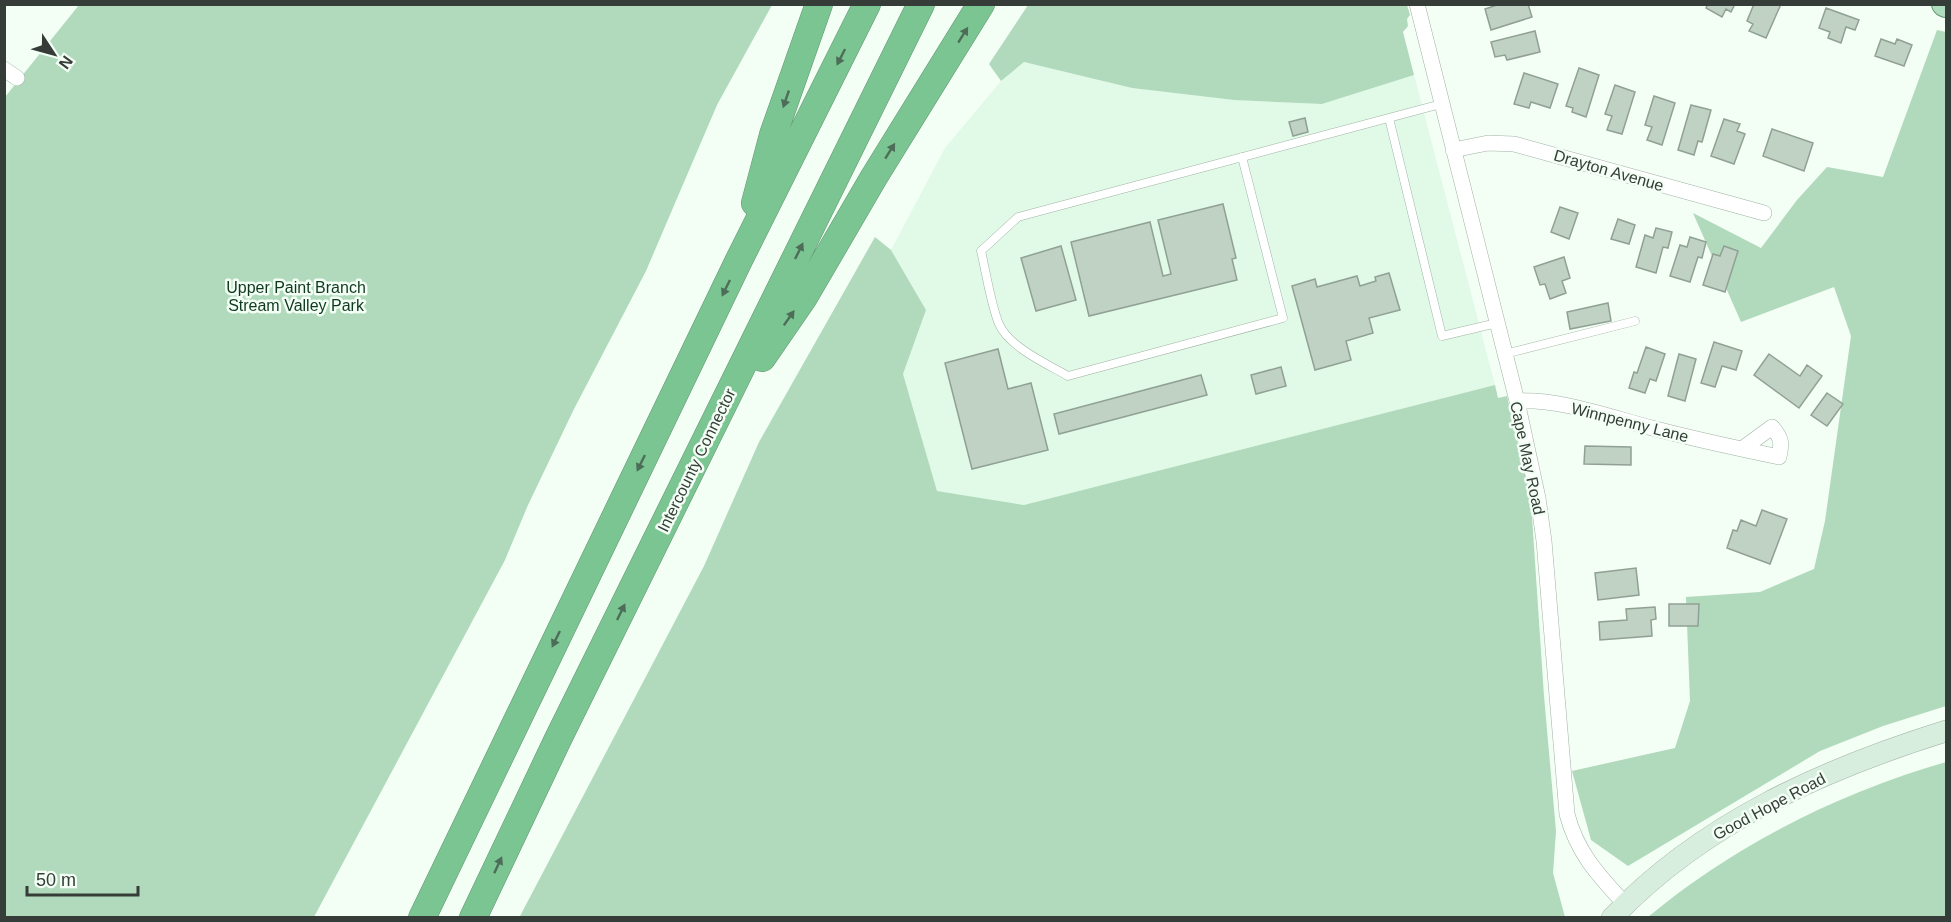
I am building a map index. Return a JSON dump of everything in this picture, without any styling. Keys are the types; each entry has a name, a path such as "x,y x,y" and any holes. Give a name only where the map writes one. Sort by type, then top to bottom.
{"highway":[{"path":"739,260 774,135 819,4"},
{"path":"422,918 739,260 867,4"},
{"name":"Intercounty Connector","path":"474,918 558,739 921,4"},
{"path":"709,435 804,297 874,177 981,4"}],"street":[{"name":"Cape May Road","path":"1417,4 1536,487 1542,521 1567,814 1581,851 1602,879 1619,911"},
{"name":"Drayton Avenue","path":"1453,150 1488,142 1514,144 1764,213"},
{"name":"Winnpenny Lane","path":"1516,401 1533,400 1560,405 1742,449"},
{"name":"Good Hope Road","path":"1619,911 1670,865 1694,847 1766,803 1822,776 1947,731"}],"lane":[{"path":"1242,157 1283,318 1068,376 1015,343 999,325 981,251 1018,217 1242,157 1441,104"},
{"path":"1389,118 1442,336 1497,323"},
{"path":"1505,354 1635,321"}],"shaded area":[{"path":"1024,62 1132,88 1234,100 1322,104 1414,75 1495,385 1024,505 937,491 903,374 926,310 891,250 945,148 1001,81"}],"green space":[{"name":"Upper Paint Branch Stream Valley Park","path":"79,5 772,5 717,105 646,271 574,409 528,505 505,560 314,917 5,918 5,97"},
{"path":"1028,5 1407,5 1410,15 1407,19 1408,26 1403,32 1414,75 1322,104 1234,100 1132,88 1024,62 1001,81 989,64"},
{"path":"1937,30 1946,32 1946,706 1883,726 1820,751 1628,866 1591,840 1572,771 1675,748 1690,701 1686,597 1760,592 1814,569 1825,521 1851,336 1834,287 1741,322 1693,213 1761,248 1797,200 1827,167 1883,177"},
{"path":"875,237 891,250 926,310 903,374 937,491 1024,505 1495,385 1498,398 1507,396 1531,502 1556,831 1553,873 1565,917 519,918 704,566 759,442"},
{"path":"1946,762 1946,917 1648,917 1716,867 1789,824 1866,789"}],"building":[{"path":"1500,4 1528,4 1532,17 1491,30 1485,9"},
{"path":"1708,4 1735,4 1731,12 1726,9 1722,17 1706,8"},
{"path":"1754,4 1781,4 1766,38 1749,31 1753,24 1747,21"},
{"path":"1826,8 1859,20 1855,30 1846,27 1841,43 1828,38 1830,32 1819,28"},
{"path":"1535,31 1540,52 1507,60 1505,55 1495,57 1491,42"},
{"path":"1881,39 1895,44 1897,39 1912,45 1904,66 1875,56"},
{"path":"1579,68 1599,75 1586,117 1572,112 1573,108 1566,106"},
{"path":"1524,73 1558,84 1550,108 1531,102 1529,108 1514,104"},
{"path":"1615,85 1635,92 1622,134 1607,130 1612,116 1605,114"},
{"path":"1654,96 1675,103 1662,145 1647,140 1652,127 1645,125"},
{"path":"1691,105 1711,110 1702,142 1698,141 1694,155 1678,150"},
{"path":"1305,118 1308,132 1293,136 1289,122"},
{"path":"1724,119 1740,124 1737,131 1745,134 1734,164 1711,156"},
{"path":"1772,129 1813,143 1804,171 1763,156"},
{"path":"1223,204 1236,258 1232,259 1237,280 1089,316 1071,242 1150,222 1163,276 1171,274 1158,220"},
{"path":"1560,207 1578,213 1569,239 1551,232"},
{"path":"1618,219 1635,225 1629,244 1611,239"},
{"path":"1656,228 1672,232 1668,248 1663,247 1656,273 1636,267 1645,235 1653,238"},
{"path":"1690,237 1706,242 1702,258 1698,257 1690,282 1670,276 1680,245 1687,247"},
{"path":"1061,246 1076,300 1036,311 1021,258"},
{"path":"1724,246 1738,251 1725,292 1703,285 1713,254 1720,256"},
{"path":"1564,257 1570,278 1562,281 1566,293 1550,299 1545,284 1540,285 1534,267"},
{"path":"1389,273 1400,310 1369,318 1373,333 1346,341 1351,360 1315,370 1292,286 1315,279 1317,287 1357,276 1360,286 1376,281 1375,277"},
{"path":"1608,303 1611,321 1570,329 1567,312"},
{"path":"1714,342 1742,351 1736,370 1722,366 1715,387 1701,383"},
{"path":"1646,347 1665,354 1656,381 1650,379 1645,393 1629,388"},
{"path":"998,349 1008,389 1031,383 1048,450 972,469 945,363"},
{"path":"1679,354 1696,359 1685,401 1668,396"},
{"path":"1769,354 1800,376 1807,365 1822,376 1799,408 1754,375"},
{"path":"1281,367 1286,386 1256,394 1251,375"},
{"path":"1201,375 1207,395 1059,434 1054,414"},
{"path":"1827,393 1843,404 1827,426 1811,415"},
{"path":"1585,446 1631,447 1631,465 1584,464"},
{"path":"1762,510 1787,519 1770,564 1727,548 1733,530 1737,531 1741,520 1756,526"},
{"path":"1636,568 1639,595 1598,600 1595,573"},
{"path":"1669,604 1699,604 1698,626 1669,626"},
{"path":"1655,607 1656,619 1651,620 1652,636 1600,640 1599,622 1627,620 1626,609"}]}
